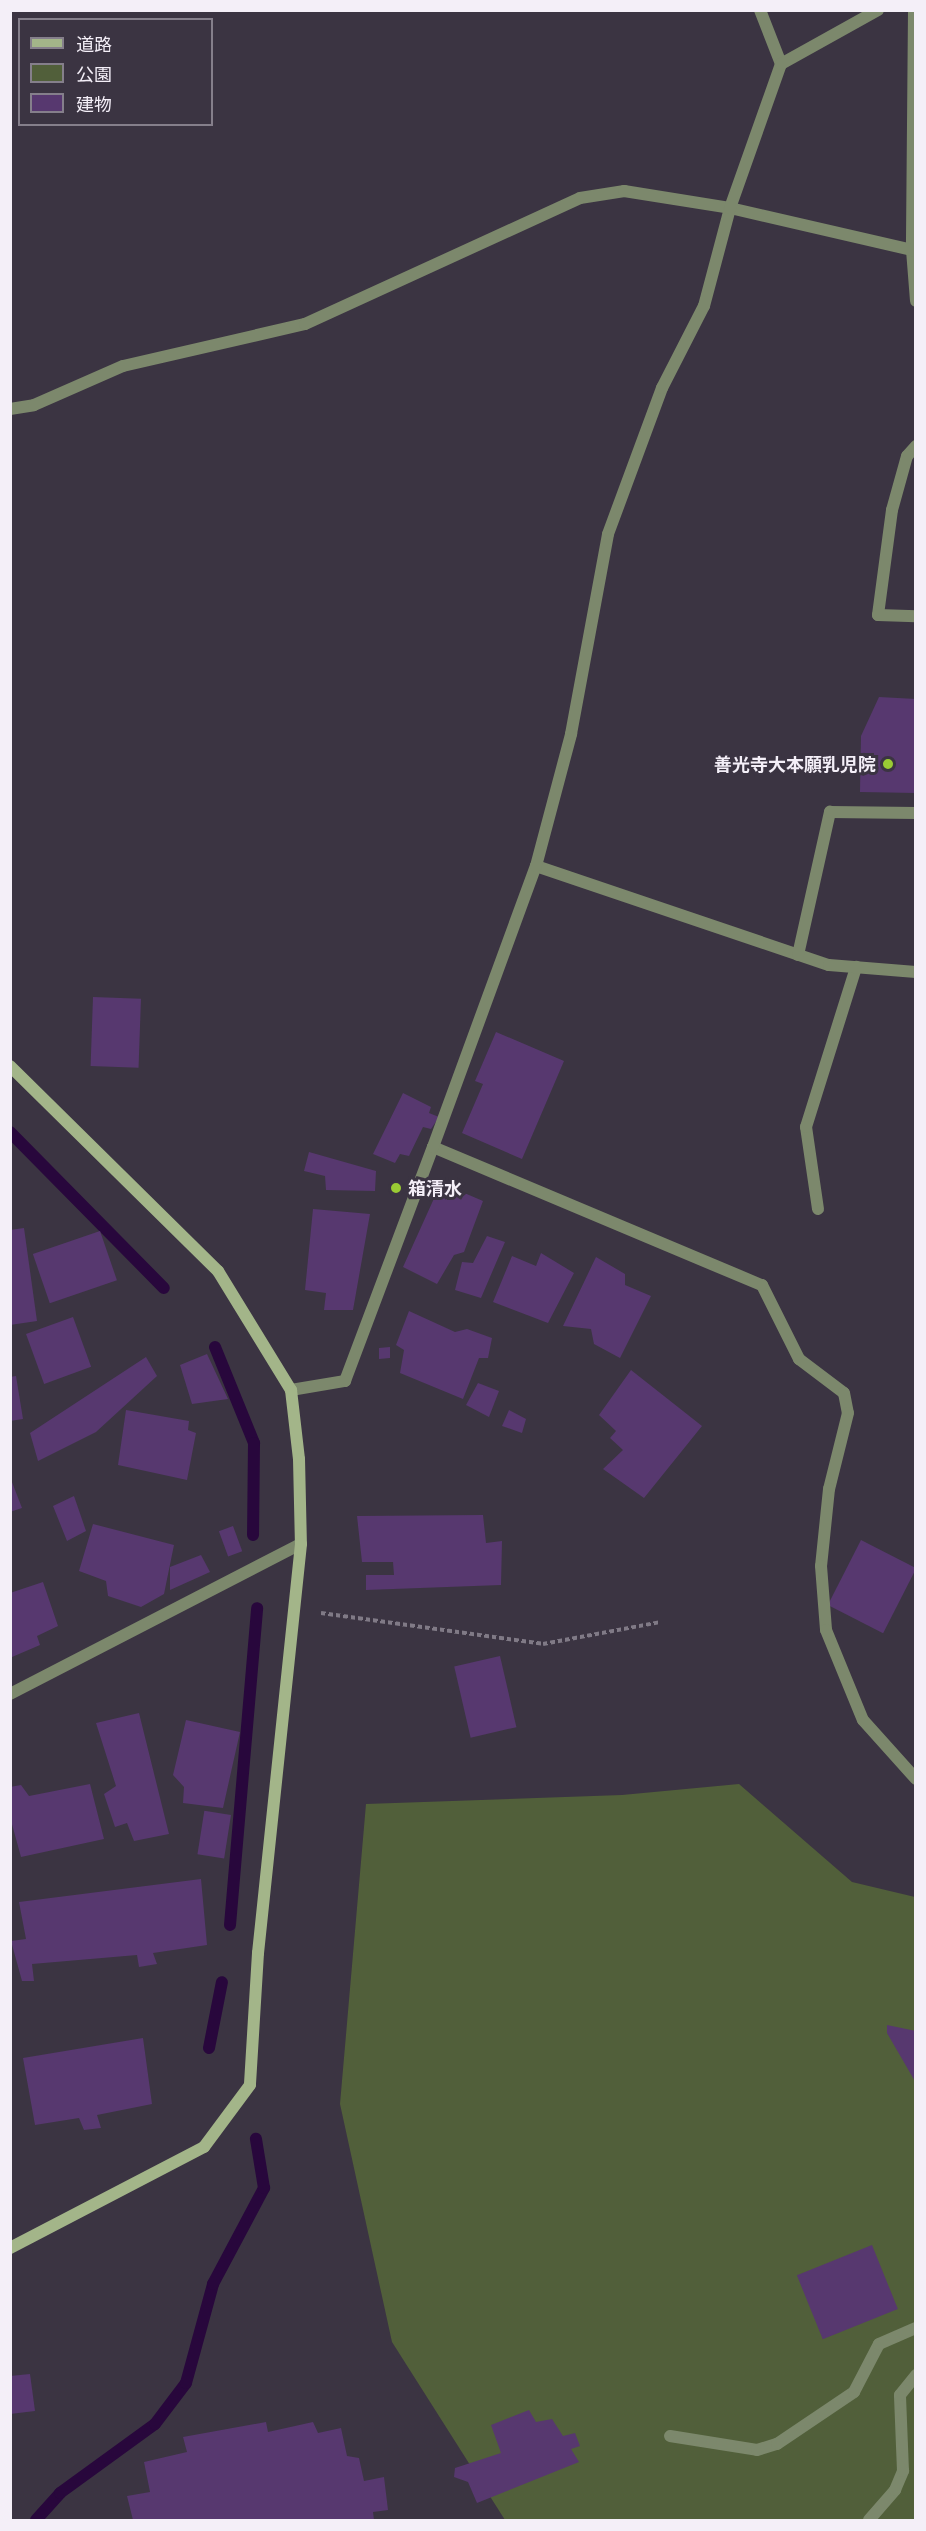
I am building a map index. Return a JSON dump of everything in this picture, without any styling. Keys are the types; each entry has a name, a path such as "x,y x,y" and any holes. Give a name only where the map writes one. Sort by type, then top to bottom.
{"street":[{"path":"291,1390 345,1381 536,866 572,734 608,534 662,388 704,306 730,207 781,64 760,10"},
{"path":"781,64 878,10"},
{"path":"914,10 915,301"},
{"path":"10,409 34,405 123,366 305,324 580,198 624,191 730,207 914,250"},
{"path":"915,446 907,456 892,510 878,615 915,616"},
{"path":"798,955 830,812 915,813"},
{"path":"536,866 798,955 856,967 915,972"},
{"path":"818,1209 806,1127 856,967"},
{"path":"10,2248 204,2147 250,2085 258,1953 301,1544 299,1459 291,1390 218,1271 11,1070"},
{"path":"433,1147 762,1285 799,1359 844,1393 848,1413 829,1489 821,1566 826,1630 863,1720 915,1779"},
{"path":"10,1694 301,1544"},
{"path":"670,2436 757,2450 777,2445 854,2392 879,2344 915,2328"},
{"path":"868,2520 896,2490 903,2471 900,2395 915,2375"}],"path":[{"path":"294,1609 543,1644 660,1622"}],"green space":[{"path":"739,1784 852,1882 915,1897 915,2520 505,2520 392,2342 340,2104 366,1804 622,1795"}],"building":[{"name":"善光寺大本願乳児院","path":"879,697 916,699 916,793 860,792 861,736"},
{"path":"93,997 141,999 139,1068 91,1066"},
{"path":"496,1032 564,1061 522,1159 462,1133 483,1084 475,1081"},
{"path":"403,1093 431,1107 429,1113 439,1117 431,1129 423,1127 409,1156 400,1154 395,1163 373,1154"},
{"path":"309,1152 376,1171 375,1191 326,1190 325,1176 304,1171"},
{"path":"441,1183 483,1201 464,1252 454,1255 437,1284 403,1267"},
{"path":"313,1209 370,1214 353,1310 324,1310 326,1293 305,1290"},
{"path":"24,1228 37,1321 10,1325 10,1230"},
{"path":"100,1231 117,1280 50,1303 33,1254"},
{"path":"487,1236 505,1242 481,1298 455,1290 462,1262 473,1263"},
{"path":"541,1253 574,1273 548,1323 493,1302 512,1256 536,1266"},
{"path":"596,1257 625,1274 625,1285 651,1296 620,1358 594,1344 591,1329 563,1326"},
{"path":"409,1311 455,1332 467,1329 492,1338 488,1358 479,1358 463,1399 400,1373 404,1350 396,1345"},
{"path":"73,1317 91,1367 44,1384 26,1334"},
{"path":"390,1347 390,1358 379,1359 379,1348"},
{"path":"207,1354 228,1399 192,1404 180,1365"},
{"path":"146,1357 157,1376 96,1432 38,1461 30,1433"},
{"path":"631,1370 702,1426 644,1498 603,1469 623,1450 610,1438 616,1431 599,1415"},
{"path":"16,1376 23,1419 10,1421 10,1377"},
{"path":"478,1383 499,1391 489,1417 466,1405"},
{"path":"126,1410 189,1421 188,1430 196,1433 187,1480 118,1465"},
{"path":"509,1410 526,1419 522,1433 502,1426"},
{"path":"10,1477 22,1508 10,1512"},
{"path":"74,1496 86,1531 67,1541 53,1506"},
{"path":"483,1515 486,1543 502,1541 501,1585 366,1590 366,1575 394,1575 393,1562 362,1562 357,1516"},
{"path":"93,1524 174,1545 164,1594 141,1607 108,1596 106,1581 79,1571"},
{"path":"233,1526 242,1551 228,1557 219,1531"},
{"path":"861,1540 916,1568 883,1633 828,1605"},
{"path":"201,1555 210,1572 170,1590 170,1567"},
{"path":"43,1582 58,1626 37,1636 40,1645 12,1657 10,1593"},
{"path":"500,1656 516,1727 471,1738 454,1667"},
{"path":"139,1713 169,1834 134,1841 127,1823 115,1827 104,1794 116,1786 96,1723"},
{"path":"186,1720 240,1732 223,1808 183,1803 184,1787 173,1775"},
{"path":"90,1784 104,1839 21,1857 10,1817 10,1787 21,1785 29,1796"},
{"path":"204,1811 231,1815 224,1858 197,1854"},
{"path":"201,1879 207,1945 153,1953 157,1964 139,1967 137,1955 32,1964 34,1981 22,1981 11,1941 26,1939 19,1902"},
{"path":"887,2025 916,2031 916,2083 887,2033"},
{"path":"143,2038 152,2104 97,2115 101,2128 84,2130 79,2118 35,2125 23,2058"},
{"path":"872,2245 898,2309 823,2339 797,2275"},
{"path":"30,2374 35,2411 10,2414 10,2376"},
{"path":"529,2410 536,2422 552,2419 563,2436 575,2433 580,2446 571,2449 579,2462 477,2503 468,2482 454,2477 455,2468 501,2453 491,2425"},
{"path":"266,2422 268,2432 313,2422 318,2433 341,2428 347,2456 359,2458 364,2481 384,2477 388,2510 373,2512 374,2520 133,2520 127,2496 150,2492 144,2462 187,2452 183,2437"}],"waterway":[{"path":"10,1132 164,1288"},
{"path":"215,1347 254,1443 253,1535"},
{"path":"230,1925 257,1608"},
{"path":"209,2048 222,1982"},
{"path":"36,2520 60,2493 155,2424 186,2383 213,2284 264,2188 256,2139"}],"place":[{"name":"善光寺大本願乳児院","path":"888,764"},
{"name":"箱清水","path":"396,1188"}]}
